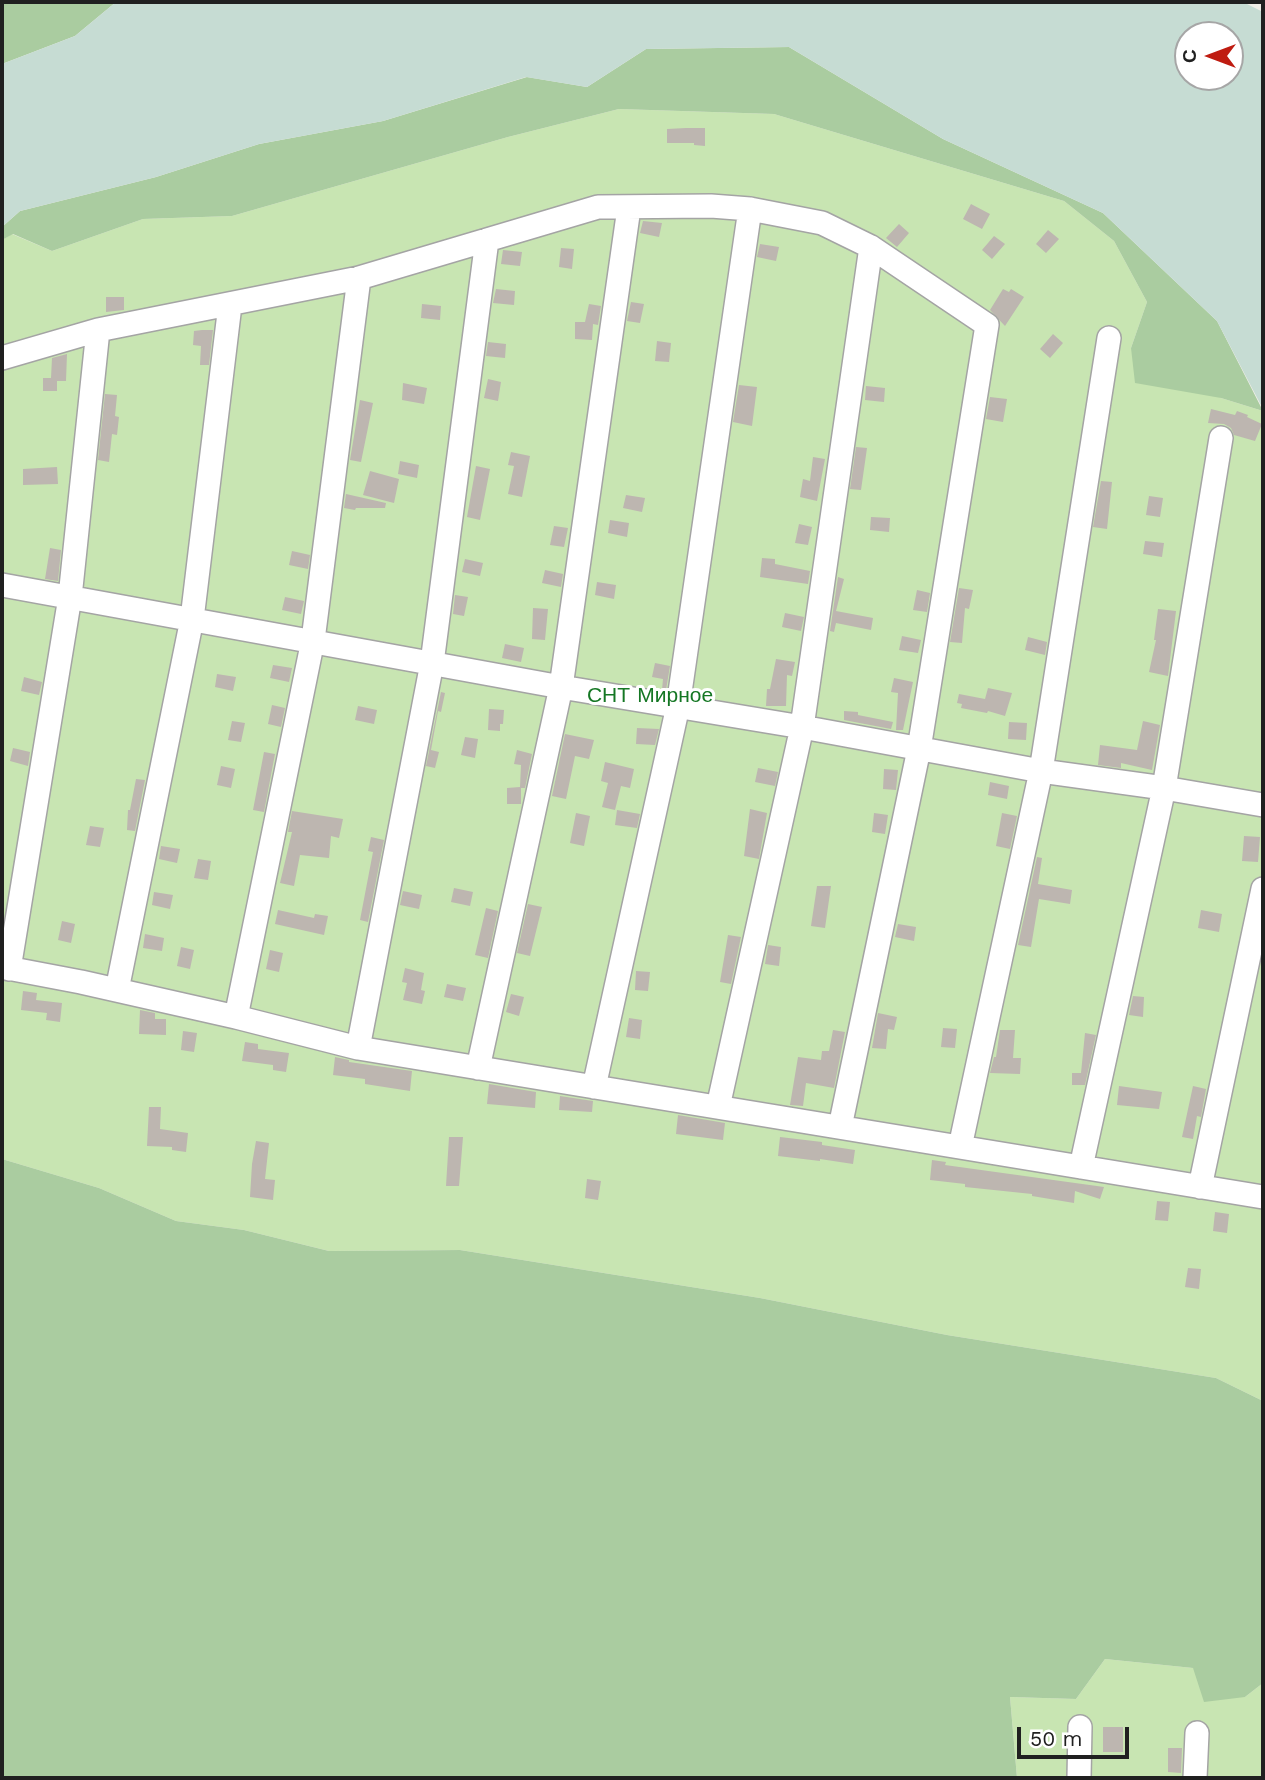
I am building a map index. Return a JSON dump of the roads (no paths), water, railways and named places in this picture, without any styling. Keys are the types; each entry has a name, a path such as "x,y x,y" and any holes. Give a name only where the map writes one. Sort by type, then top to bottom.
{"street":[{"path":"2,358 98,330 359,278 598,207 711,206 750,209 822,223 871,247 987,326 919,749 840,1127"},
{"path":"478,1068 561,687 629,208"},
{"path":"594,1087 678,706 750,209"},
{"path":"358,1048 432,663 487,240"},
{"path":"718,1107 802,727 871,247"},
{"path":"236,1017 313,640 359,278"},
{"path":"117,990 192,619 230,305"},
{"path":"98,330 70,597 5,968 117,990 358,1048 1263,1197"},
{"path":"960,1147 1041,771 1109,338"},
{"path":"1081,1167 1164,788 1221,438"},
{"path":"2,585 1041,771 1263,805"},
{"path":"1200,1187 1263,889"},
{"path":"1079,1778 1080,1727"},
{"path":"1195,1778 1197,1733"}],"park label":[{"name":"СНТ Мирное","path":"650,696"}]}
